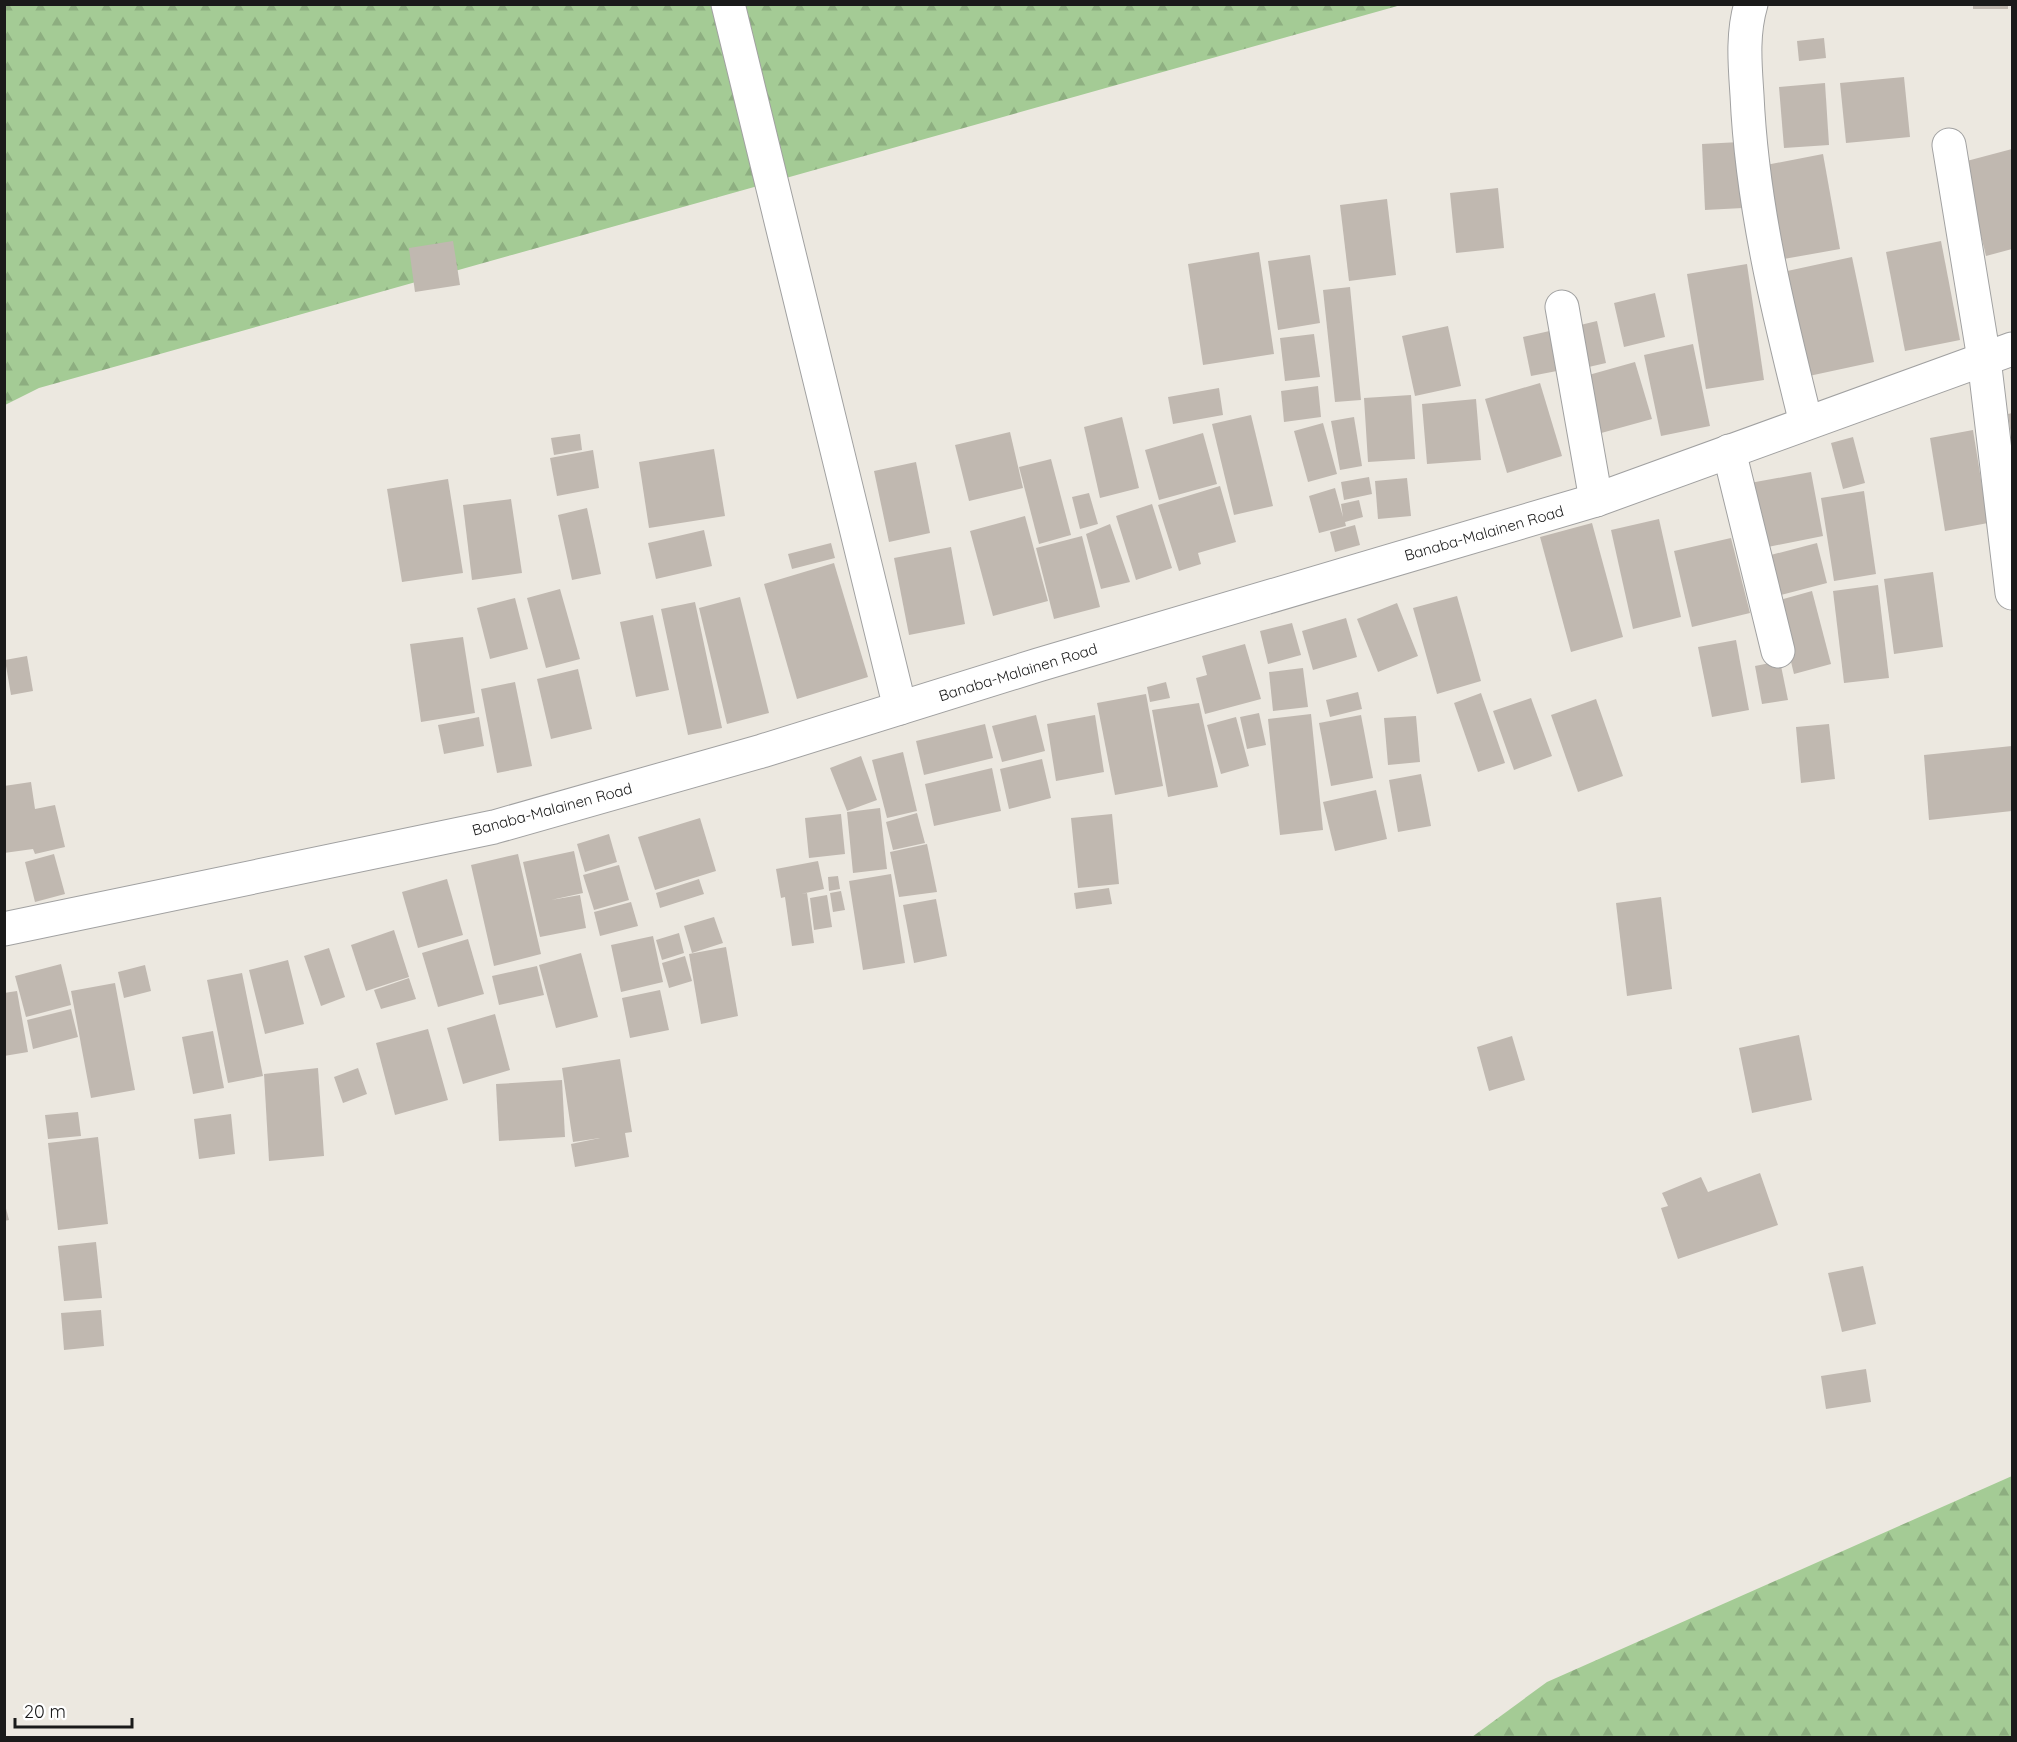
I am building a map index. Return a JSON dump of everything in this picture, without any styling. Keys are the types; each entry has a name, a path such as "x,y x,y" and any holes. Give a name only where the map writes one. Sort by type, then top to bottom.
{"street":[{"path":"728,4 900,708"},
{"path":"1751,4 1745,50 1750,156 1776,305 1806,423"},
{"path":"1949,145 1998,354 2013,593"},
{"path":"1562,307 1596,500"},
{"name":"Banaba-Malainen Road","path":"4,929 494,827 762,751 1596,500 1998,354"},
{"path":"1729,451 1778,651"}],"green space":[{"path":"5,5 1401,5 39,388 5,405"},
{"path":"2012,1476 2012,1737 1472,1737 1547,1682"}],"building":[{"path":"1973,4 2008,4 2008,9 1973,9"},
{"path":"1824,38 1826,58 1799,61 1797,41"},
{"path":"1904,77 1910,137 1846,143 1840,83"},
{"path":"1825,83 1829,145 1784,148 1779,87"},
{"path":"1740,142 1743,208 1705,210 1702,144"},
{"path":"2012,149 2012,249 1986,256 1963,162"},
{"path":"1823,154 1840,249 1773,261 1756,167"},
{"path":"1498,188 1504,248 1456,253 1450,193"},
{"path":"1387,199 1396,275 1349,281 1340,205"},
{"path":"453,241 460,285 415,292 409,248"},
{"path":"1941,241 1960,340 1905,351 1886,252"},
{"path":"1259,252 1274,354 1203,365 1188,264"},
{"path":"1310,255 1320,323 1278,330 1268,261"},
{"path":"1852,257 1874,362 1795,379 1773,274"},
{"path":"1747,264 1764,380 1706,389 1687,274"},
{"path":"1350,287 1361,400 1335,402 1323,290"},
{"path":"1655,293 1665,337 1624,347 1614,303"},
{"path":"1597,321 1606,363 1580,369 1572,327"},
{"path":"1448,326 1461,386 1415,396 1402,336"},
{"path":"1554,330 1562,370 1531,376 1523,337"},
{"path":"1314,334 1320,377 1285,381 1280,338"},
{"path":"1693,344 1710,426 1661,436 1644,355"},
{"path":"1635,362 1652,419 1594,435 1578,378"},
{"path":"1540,383 1562,456 1507,473 1485,399"},
{"path":"1318,386 1321,417 1284,422 1281,391"},
{"path":"1219,388 1223,415 1173,424 1168,397"},
{"path":"1411,395 1415,459 1368,462 1364,398"},
{"path":"1476,399 1481,460 1427,464 1422,404"},
{"path":"2012,413 2012,435 2011,435 2008,414"},
{"path":"1251,415 1273,506 1234,515 1212,424"},
{"path":"1122,417 1139,488 1100,498 1084,427"},
{"path":"1354,417 1362,466 1340,470 1331,421"},
{"path":"1323,423 1337,474 1308,482 1294,431"},
{"path":"1973,430 1988,523 1945,531 1930,438"},
{"path":"1010,432 1023,488 969,501 955,445"},
{"path":"1203,433 1217,484 1159,500 1145,450"},
{"path":"580,434 582,450 554,455 551,438"},
{"path":"1853,437 1865,483 1843,489 1831,443"},
{"path":"714,449 725,516 649,528 639,462"},
{"path":"593,450 599,488 557,496 550,458"},
{"path":"1051,459 1071,535 1039,544 1019,467"},
{"path":"916,462 930,533 889,542 874,471"},
{"path":"1811,472 1823,536 1763,548 1750,483"},
{"path":"1369,477 1372,494 1344,500 1341,482"},
{"path":"1407,478 1411,516 1378,519 1375,481"},
{"path":"448,479 463,573 402,582 387,489"},
{"path":"1220,486 1236,542 1198,553 1201,564 1179,571 1158,505"},
{"path":"1335,488 1343,517 1341,504 1359,500 1363,517 1345,522 1346,526 1319,533 1309,496"},
{"path":"1864,491 1876,574 1834,581 1821,498"},
{"path":"1089,493 1098,524 1080,529 1072,497"},
{"path":"511,499 522,573 472,580 463,505"},
{"path":"1152,504 1172,568 1136,580 1116,516"},
{"path":"587,508 601,574 572,580 558,515"},
{"path":"1025,516 1048,601 993,616 970,531"},
{"path":"1659,519 1681,617 1633,629 1611,530"},
{"path":"1592,523 1623,637 1571,652 1540,537"},
{"path":"1110,524 1130,582 1101,589 1086,534"},
{"path":"1355,525 1360,545 1335,552 1330,532"},
{"path":"704,530 712,566 656,579 648,543"},
{"path":"1082,536 1100,607 1054,619 1036,548"},
{"path":"1731,538 1750,613 1692,627 1674,551"},
{"path":"831,543 835,558 792,569 788,554"},
{"path":"1817,543 1827,583 1777,596 1767,556"},
{"path":"951,547 965,624 909,635 894,558"},
{"path":"834,563 868,677 797,699 764,584"},
{"path":"1933,572 1943,647 1894,654 1884,579"},
{"path":"1878,585 1889,678 1844,683 1833,591"},
{"path":"560,589 580,659 546,668 527,598"},
{"path":"1812,591 1831,664 1794,674 1776,601"},
{"path":"1457,596 1481,681 1437,694 1413,608"},
{"path":"740,597 769,713 727,724 699,608"},
{"path":"515,598 528,649 490,659 477,608"},
{"path":"695,602 722,728 688,735 661,609"},
{"path":"1397,603 1418,656 1378,672 1357,619"},
{"path":"653,615 669,690 636,697 620,622"},
{"path":"1346,618 1357,657 1313,670 1302,631"},
{"path":"1292,623 1301,655 1268,664 1260,631"},
{"path":"463,637 475,713 421,722 410,644"},
{"path":"1736,640 1749,710 1712,717 1698,647"},
{"path":"1245,644 1261,699 1205,714 1196,678 1207,675 1202,656"},
{"path":"27,656 33,691 11,695 5,660"},
{"path":"1780,661 1788,700 1762,704 1755,666"},
{"path":"1303,668 1308,707 1273,711 1269,672"},
{"path":"578,669 592,729 551,739 537,679"},
{"path":"515,682 532,766 497,773 481,689"},
{"path":"1166,682 1170,698 1150,702 1147,687"},
{"path":"1358,692 1362,709 1330,717 1326,700"},
{"path":"1481,693 1505,763 1478,772 1454,703"},
{"path":"1146,694 1163,786 1115,795 1097,703"},
{"path":"1531,698 1552,756 1514,770 1493,711"},
{"path":"1596,699 1623,776 1578,792 1551,715"},
{"path":"1199,703 1218,787 1168,797 1152,710"},
{"path":"1259,713 1266,745 1247,749 1240,717"},
{"path":"1311,714 1323,830 1280,835 1268,719"},
{"path":"1036,715 1045,751 1002,762 992,726"},
{"path":"1095,715 1104,772 1056,781 1047,724"},
{"path":"1361,715 1373,778 1331,786 1319,723"},
{"path":"1416,716 1420,762 1388,765 1384,718"},
{"path":"479,717 484,746 444,754 438,725"},
{"path":"1236,717 1249,766 1221,774 1207,725"},
{"path":"985,724 993,758 924,775 916,741"},
{"path":"1829,724 1835,779 1801,783 1796,727"},
{"path":"2012,746 2012,811 1929,820 1924,755"},
{"path":"903,752 917,811 887,818 872,760"},
{"path":"861,756 877,800 847,811 830,768"},
{"path":"1042,759 1051,798 1009,809 1000,769"},
{"path":"992,768 1001,811 934,826 925,784"},
{"path":"1421,774 1431,826 1398,832 1389,780"},
{"path":"31,782 35,809 55,805 65,847 35,854 33,849 4,853 4,786"},
{"path":"1376,790 1387,839 1335,851 1323,802"},
{"path":"880,808 887,869 853,873 847,812"},
{"path":"917,813 925,843 893,850 886,822"},
{"path":"841,814 845,854 809,858 805,818"},
{"path":"1112,814 1119,884 1078,888 1071,818"},
{"path":"700,818 716,871 655,890 638,837"},
{"path":"609,834 617,862 585,872 577,844"},
{"path":"927,844 937,892 899,897 890,852"},
{"path":"574,851 583,893 551,900 580,895 586,928 540,937 523,862"},
{"path":"54,854 65,894 35,902 25,862"},
{"path":"518,854 541,954 494,966 471,865"},
{"path":"818,861 824,889 801,894 807,893 814,943 792,946 785,897 781,898 776,869"},
{"path":"619,865 629,900 594,910 583,875"},
{"path":"891,874 905,963 863,970 849,881"},
{"path":"838,876 840,889 829,891 828,877"},
{"path":"447,879 463,935 418,948 402,892"},
{"path":"699,879 704,894 660,908 656,893"},
{"path":"1109,888 1112,904 1076,909 1074,893"},
{"path":"841,891 845,910 833,912 830,893"},
{"path":"827,895 832,927 814,930 810,898"},
{"path":"1661,897 1672,989 1627,996 1616,903"},
{"path":"936,899 947,956 914,963 903,905"},
{"path":"631,902 638,926 600,936 594,912"},
{"path":"714,917 723,943 692,953 684,926"},
{"path":"394,930 409,977 366,991 351,945"},
{"path":"679,933 684,953 662,960 656,940"},
{"path":"653,936 663,982 621,992 611,945"},
{"path":"468,939 484,994 438,1007 422,953"},
{"path":"726,947 738,1016 701,1024 689,954"},
{"path":"329,948 345,997 321,1006 304,956"},
{"path":"581,953 598,1017 556,1028 539,965"},
{"path":"685,956 692,981 669,988 662,963"},
{"path":"288,960 304,1024 265,1034 249,970"},
{"path":"61,964 71,1005 26,1017 15,976"},
{"path":"145,965 151,991 124,998 118,972"},
{"path":"537,966 544,995 499,1005 492,976"},
{"path":"242,973 263,1076 228,1083 207,980"},
{"path":"409,978 416,999 381,1009 374,990"},
{"path":"115,983 135,1090 91,1098 71,991"},
{"path":"660,990 669,1030 630,1038 622,998"},
{"path":"17,991 28,1052 4,1056 4,993"},
{"path":"71,1009 78,1037 33,1049 27,1020"},
{"path":"495,1014 510,1070 463,1084 447,1028"},
{"path":"428,1029 448,1100 395,1115 376,1043"},
{"path":"213,1031 224,1088 193,1094 182,1037"},
{"path":"1799,1035 1812,1100 1752,1113 1739,1048"},
{"path":"1512,1036 1525,1080 1489,1091 1477,1047"},
{"path":"620,1059 632,1132 625,1133 629,1157 575,1167 571,1144 600,1138 573,1142 562,1068"},
{"path":"318,1068 324,1156 269,1161 264,1074"},
{"path":"358,1068 367,1094 343,1103 334,1077"},
{"path":"562,1080 565,1137 499,1141 496,1084"},
{"path":"78,1112 81,1136 48,1139 45,1115"},
{"path":"231,1114 235,1154 199,1159 194,1119"},
{"path":"98,1137 108,1224 58,1230 48,1143"},
{"path":"1760,1173 1778,1225 1678,1259 1661,1208 1668,1206 1662,1193 1701,1177 1708,1192"},
{"path":"4,1201 9,1220 4,1221"},
{"path":"96,1242 102,1298 64,1301 58,1246"},
{"path":"1863,1266 1876,1324 1842,1332 1828,1273"},
{"path":"101,1310 104,1346 64,1350 61,1313"},
{"path":"1866,1369 1871,1402 1826,1409 1821,1376"}]}
